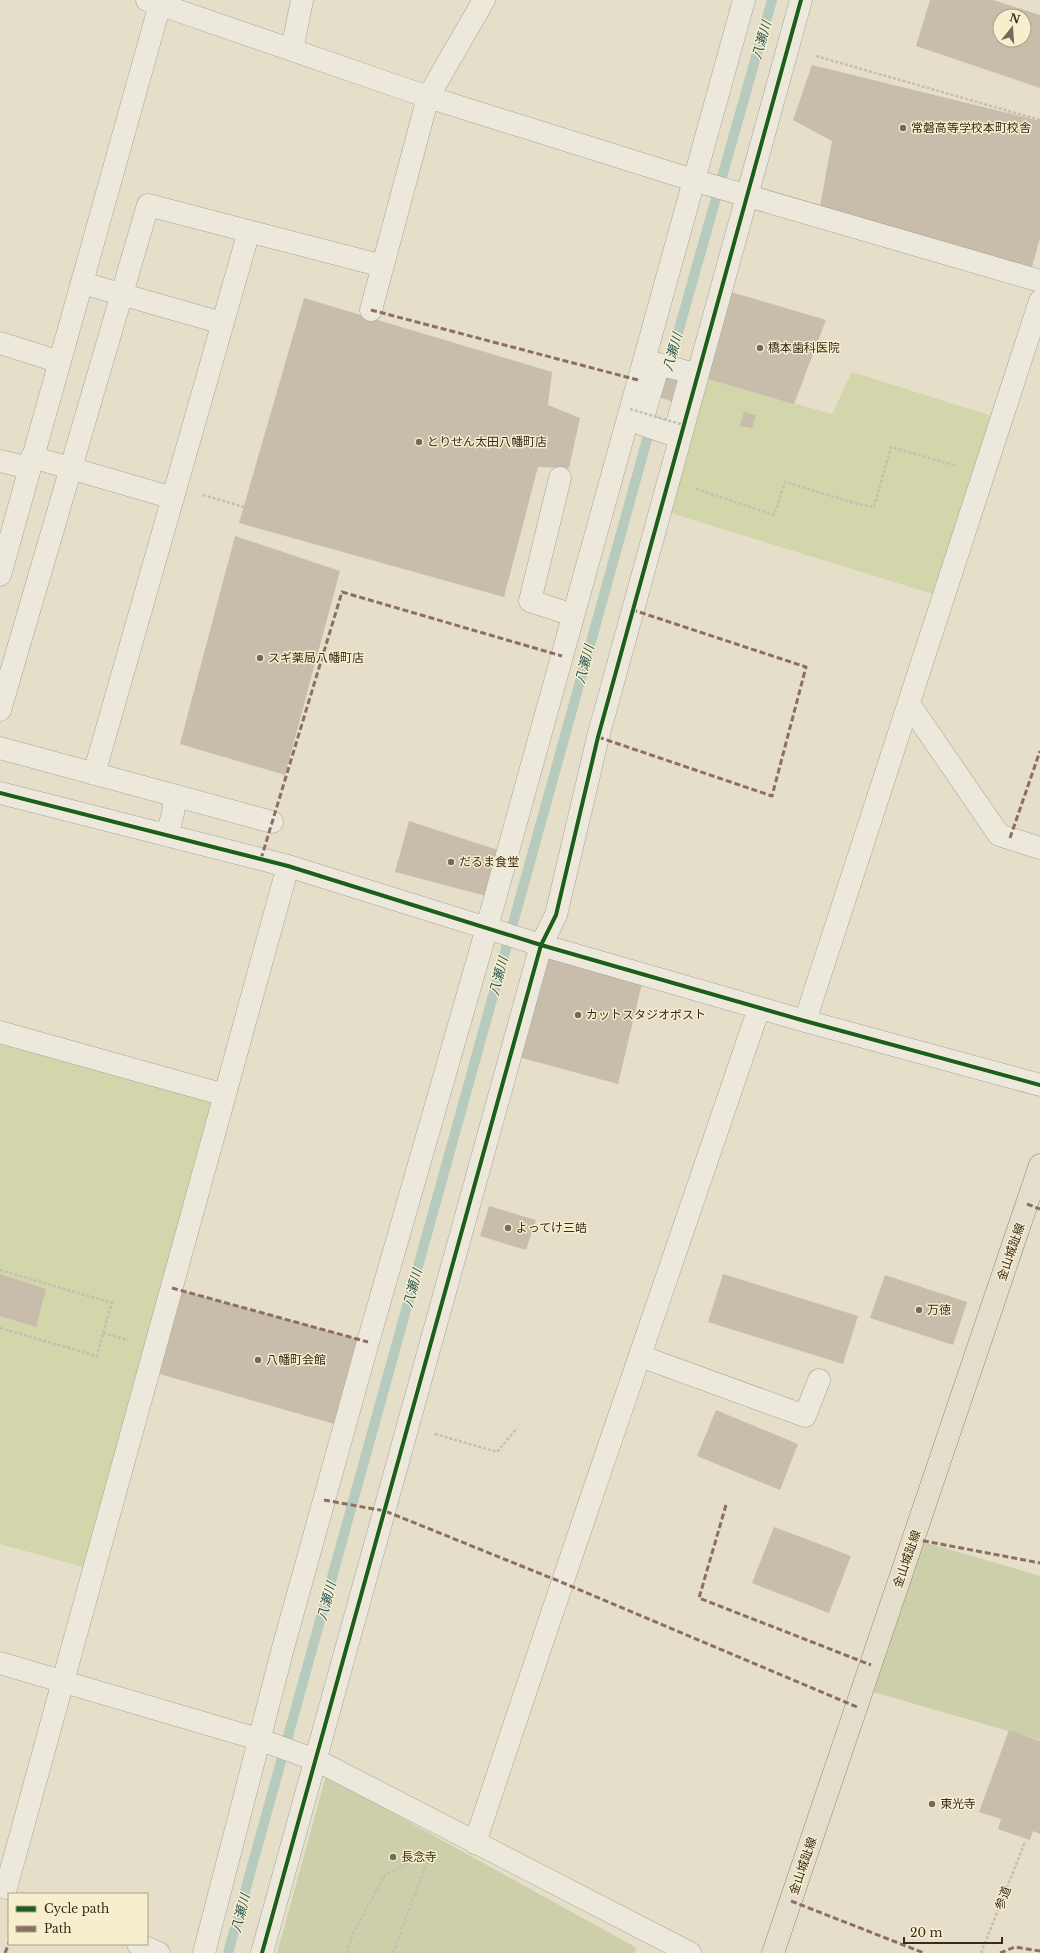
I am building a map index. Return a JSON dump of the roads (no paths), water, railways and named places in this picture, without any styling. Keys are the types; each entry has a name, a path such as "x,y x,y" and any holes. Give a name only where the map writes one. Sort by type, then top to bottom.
{"main road":[{"name":"金山城趾線","path":"774,1953 1040,1165"}],"street":[{"path":"292,50 302,0"},
{"path":"371,310 428,97 484,0"},
{"path":"204,1953 258,1738 368,1342 487,928 744,0"},
{"path":"262,1953 541,945 556,915 598,737 802,0"},
{"path":"0,575 6,529 31,462 60,362 82,283 153,2 428,97 693,180 1040,281"},
{"path":"0,710 148,205 383,266"},
{"path":"94,774 249,231"},
{"path":"82,283 222,323"},
{"path":"805,1021 1040,301"},
{"path":"0,343 60,362"},
{"path":"0,461 31,462 71,469 172,498"},
{"path":"560,478 530,601 573,615"},
{"path":"909,704 999,835 1040,848"},
{"path":"0,748 272,822"},
{"path":"0,793 288,866 541,945 805,1021 1040,1085"},
{"path":"167,835 176,796"},
{"path":"9,1890 64,1681 288,866"},
{"path":"475,1843 561,1582 759,1008"},
{"path":"0,1032 226,1095"},
{"path":"640,1356 805,1416 819,1380"},
{"path":"0,1663 258,1738 316,1760 690,1953"},
{"path":"140,1945 159,1953"}],"waterway":[{"name":"八瀬川","path":"668,368 772,0"},
{"name":"八瀬川","path":"228,1953 651,425"}],"place":[{"name":"常磐高等学校本町校舎","path":"903,128"},
{"name":"橋本歯科医院","path":"760,348"},
{"name":"とりせん太田八幡町店","path":"419,442"},
{"name":"スギ薬局八幡町店","path":"260,658"},
{"name":"だるま食堂","path":"451,862"},
{"name":"カットスタジオポスト","path":"578,1015"},
{"name":"よってけ三皓","path":"508,1228"},
{"name":"万徳","path":"919,1310"},
{"name":"八幡町会館","path":"258,1360"},
{"name":"東光寺","path":"932,1804"},
{"name":"長念寺","path":"393,1857"}]}
